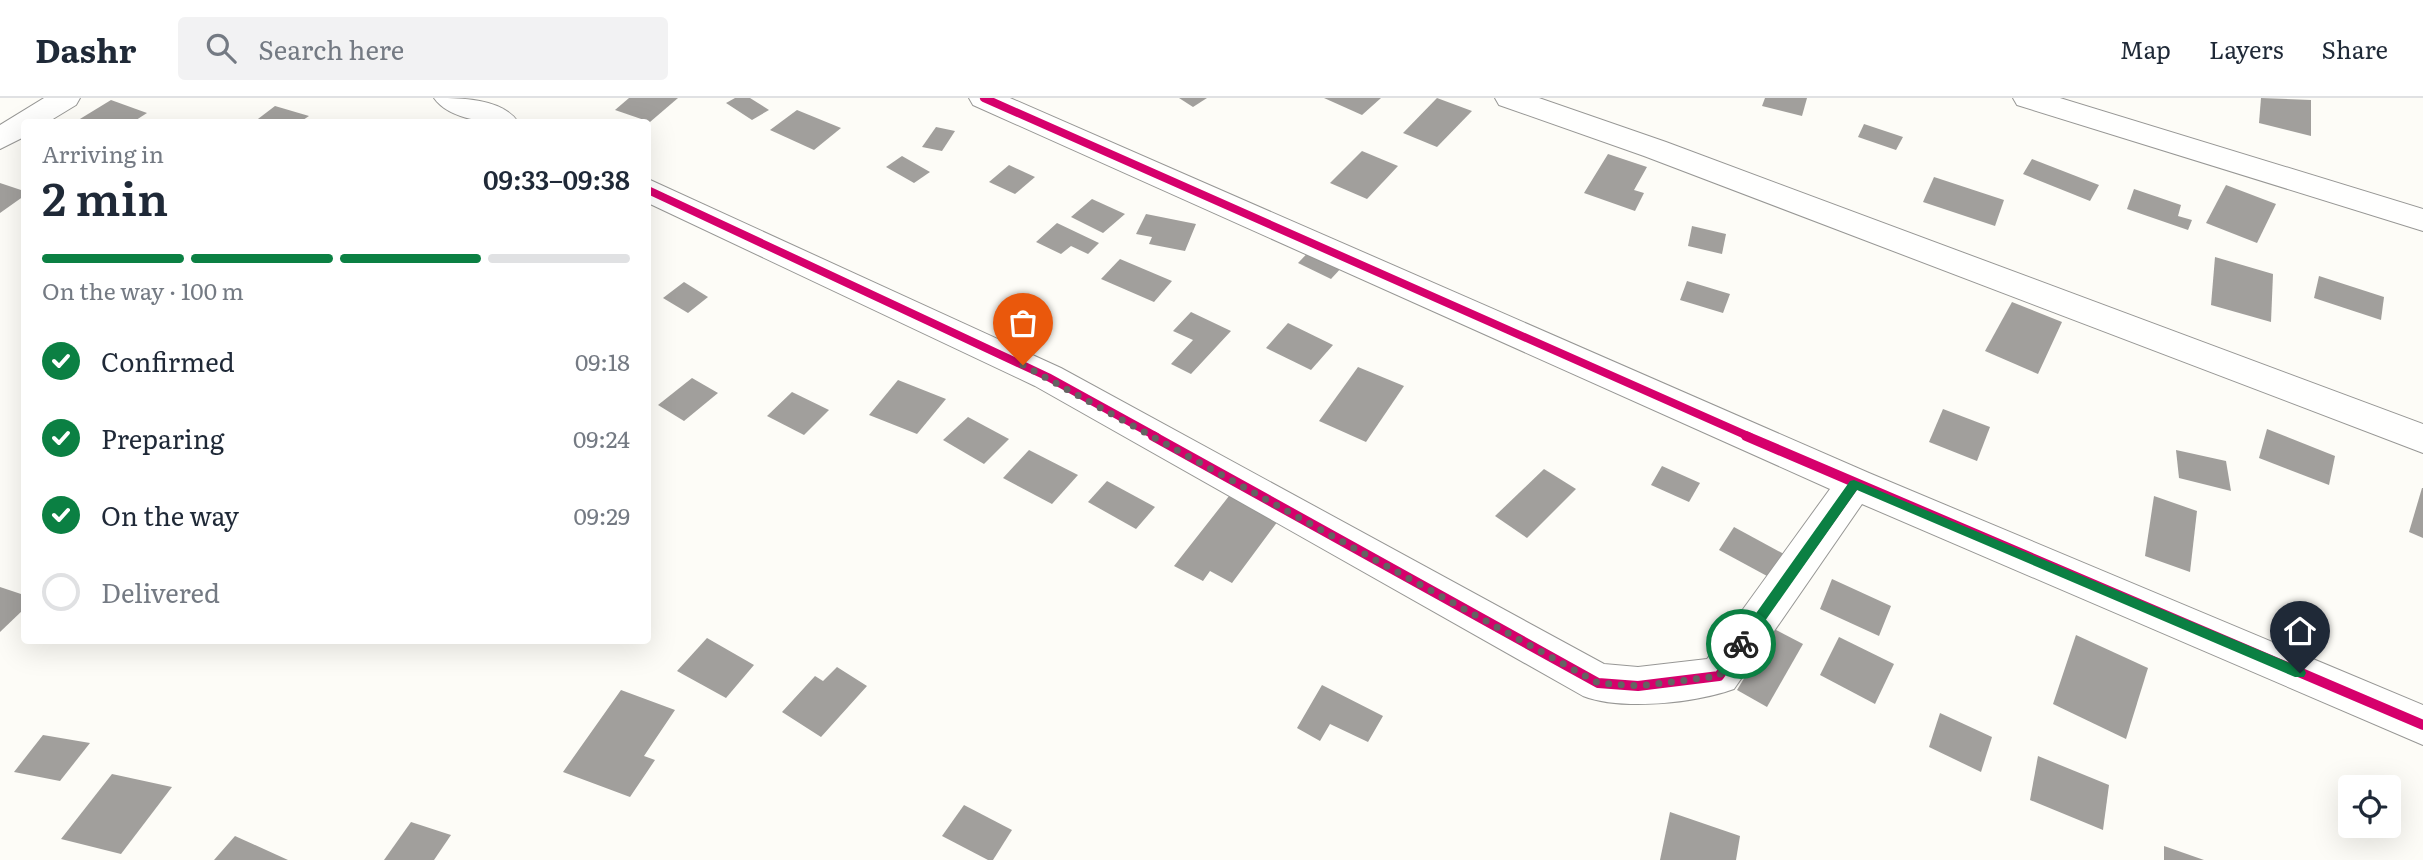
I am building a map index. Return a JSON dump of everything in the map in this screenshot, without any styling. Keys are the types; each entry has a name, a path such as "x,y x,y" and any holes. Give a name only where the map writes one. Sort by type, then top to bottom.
{"street":[{"path":"32,119 65,98"},
{"path":"449,98 496,119"},
{"path":"984,98 1854,484 2423,725"},
{"path":"1510,98 1667,154 2423,439"},
{"path":"2028,98 2423,220"},
{"path":"0,139 21,126"},
{"path":"651,191 1048,377 1598,683 1639,686 1719,676 1854,484"}],"building":[{"path":"629,98 678,98 651,121 615,110"},
{"path":"735,98 750,98 769,110 752,120 726,103"},
{"path":"1179,98 1207,98 1193,107"},
{"path":"1324,98 1381,98 1362,115"},
{"path":"1437,98 1472,111 1437,147 1403,133"},
{"path":"1765,98 1807,98 1802,116 1762,106"},
{"path":"2261,98 2311,100 2311,136 2259,123"},
{"path":"111,100 147,113 138,119 80,119"},
{"path":"275,106 309,116 304,119 258,119"},
{"path":"797,110 841,128 814,150 770,130"},
{"path":"1864,124 1903,137 1896,150 1858,137"},
{"path":"936,127 955,131 942,151 922,147"},
{"path":"1362,151 1398,166 1367,199 1330,183"},
{"path":"1608,154 1647,167 1634,190 1644,193 1635,211 1584,193"},
{"path":"902,156 930,172 914,183 886,167"},
{"path":"2032,159 2099,185 2090,201 2023,174"},
{"path":"1009,165 1035,177 1015,194 989,182"},
{"path":"1934,177 2004,200 1995,226 1923,202"},
{"path":"0,183 21,190 21,198 0,213"},
{"path":"2226,185 2276,204 2257,243 2206,223"},
{"path":"2134,189 2181,205 2178,216 2192,220 2188,230 2127,209"},
{"path":"1092,199 1125,214 1103,233 1071,217"},
{"path":"1146,214 1196,224 1185,251 1149,244 1152,237 1136,234"},
{"path":"1057,223 1099,243 1088,254 1071,246 1061,254 1036,242"},
{"path":"1692,226 1726,234 1722,254 1688,246"},
{"path":"1323,237 1356,252 1331,279 1298,263"},
{"path":"2215,257 2273,274 2271,322 2211,305"},
{"path":"1120,259 1172,281 1154,302 1101,279"},
{"path":"2319,276 2384,297 2381,320 2314,298"},
{"path":"1687,281 1730,294 1723,313 1680,300"},
{"path":"684,282 708,297 688,313 663,298"},
{"path":"2012,302 2062,322 2038,374 1985,351"},
{"path":"1191,312 1231,331 1191,374 1171,364 1193,340 1173,331"},
{"path":"1288,323 1333,345 1311,370 1266,348"},
{"path":"1358,367 1404,386 1366,442 1319,421"},
{"path":"692,378 718,393 684,421 658,405"},
{"path":"898,380 946,399 917,434 869,415"},
{"path":"792,392 829,410 804,435 767,416"},
{"path":"1943,409 1990,427 1977,461 1929,442"},
{"path":"968,417 1009,439 984,464 943,440"},
{"path":"2267,429 2335,456 2329,485 2259,458"},
{"path":"1029,450 1078,475 1052,504 1003,478"},
{"path":"2176,450 2226,461 2231,491 2179,478"},
{"path":"1662,466 1700,483 1689,502 1651,485"},
{"path":"1544,469 1576,489 1527,538 1495,516"},
{"path":"1107,481 1155,507 1136,529 1088,502"},
{"path":"2423,488 2423,538 2409,532"},
{"path":"1229,496 1278,521 1232,583 1210,571 1203,581 1174,566"},
{"path":"2154,496 2197,511 2190,572 2145,556"},
{"path":"1734,527 1793,559 1778,582 1719,550"},
{"path":"1832,579 1891,606 1879,636 1820,609"},
{"path":"0,587 21,594 21,612 0,632"},
{"path":"1774,629 1803,644 1767,707 1737,690"},
{"path":"2076,635 2148,668 2126,739 2053,704"},
{"path":"1839,637 1894,664 1875,704 1820,675"},
{"path":"707,638 754,665 726,698 677,671"},
{"path":"837,667 867,686 821,737 782,712 815,676 823,681"},
{"path":"1322,685 1383,716 1368,742 1330,724 1320,741 1297,728"},
{"path":"621,690 675,710 644,756 655,760 630,797 563,772"},
{"path":"1940,713 1992,737 1981,772 1929,747"},
{"path":"43,735 90,743 60,781 14,772"},
{"path":"2038,756 2109,785 2103,830 2030,800"},
{"path":"112,774 172,787 121,854 61,839"},
{"path":"964,805 1012,830 993,860 988,860 942,836"},
{"path":"1670,812 1740,836 1736,860 1660,860"},
{"path":"411,822 451,835 434,860 384,860"},
{"path":"235,836 288,860 214,860"},
{"path":"2164,846 2204,860 2164,860"}],"cycle path":[{"path":"984,98 1855,484 2423,725"},
{"path":"651,191 1048,377 1598,683 1638,686 1719,676 1855,484"}],"way so far":[{"path":"1023,365 1598,683 1639,686 1719,676 1741,644"}],"route":[{"path":"1741,644 1854,484 2300,673"}]}
